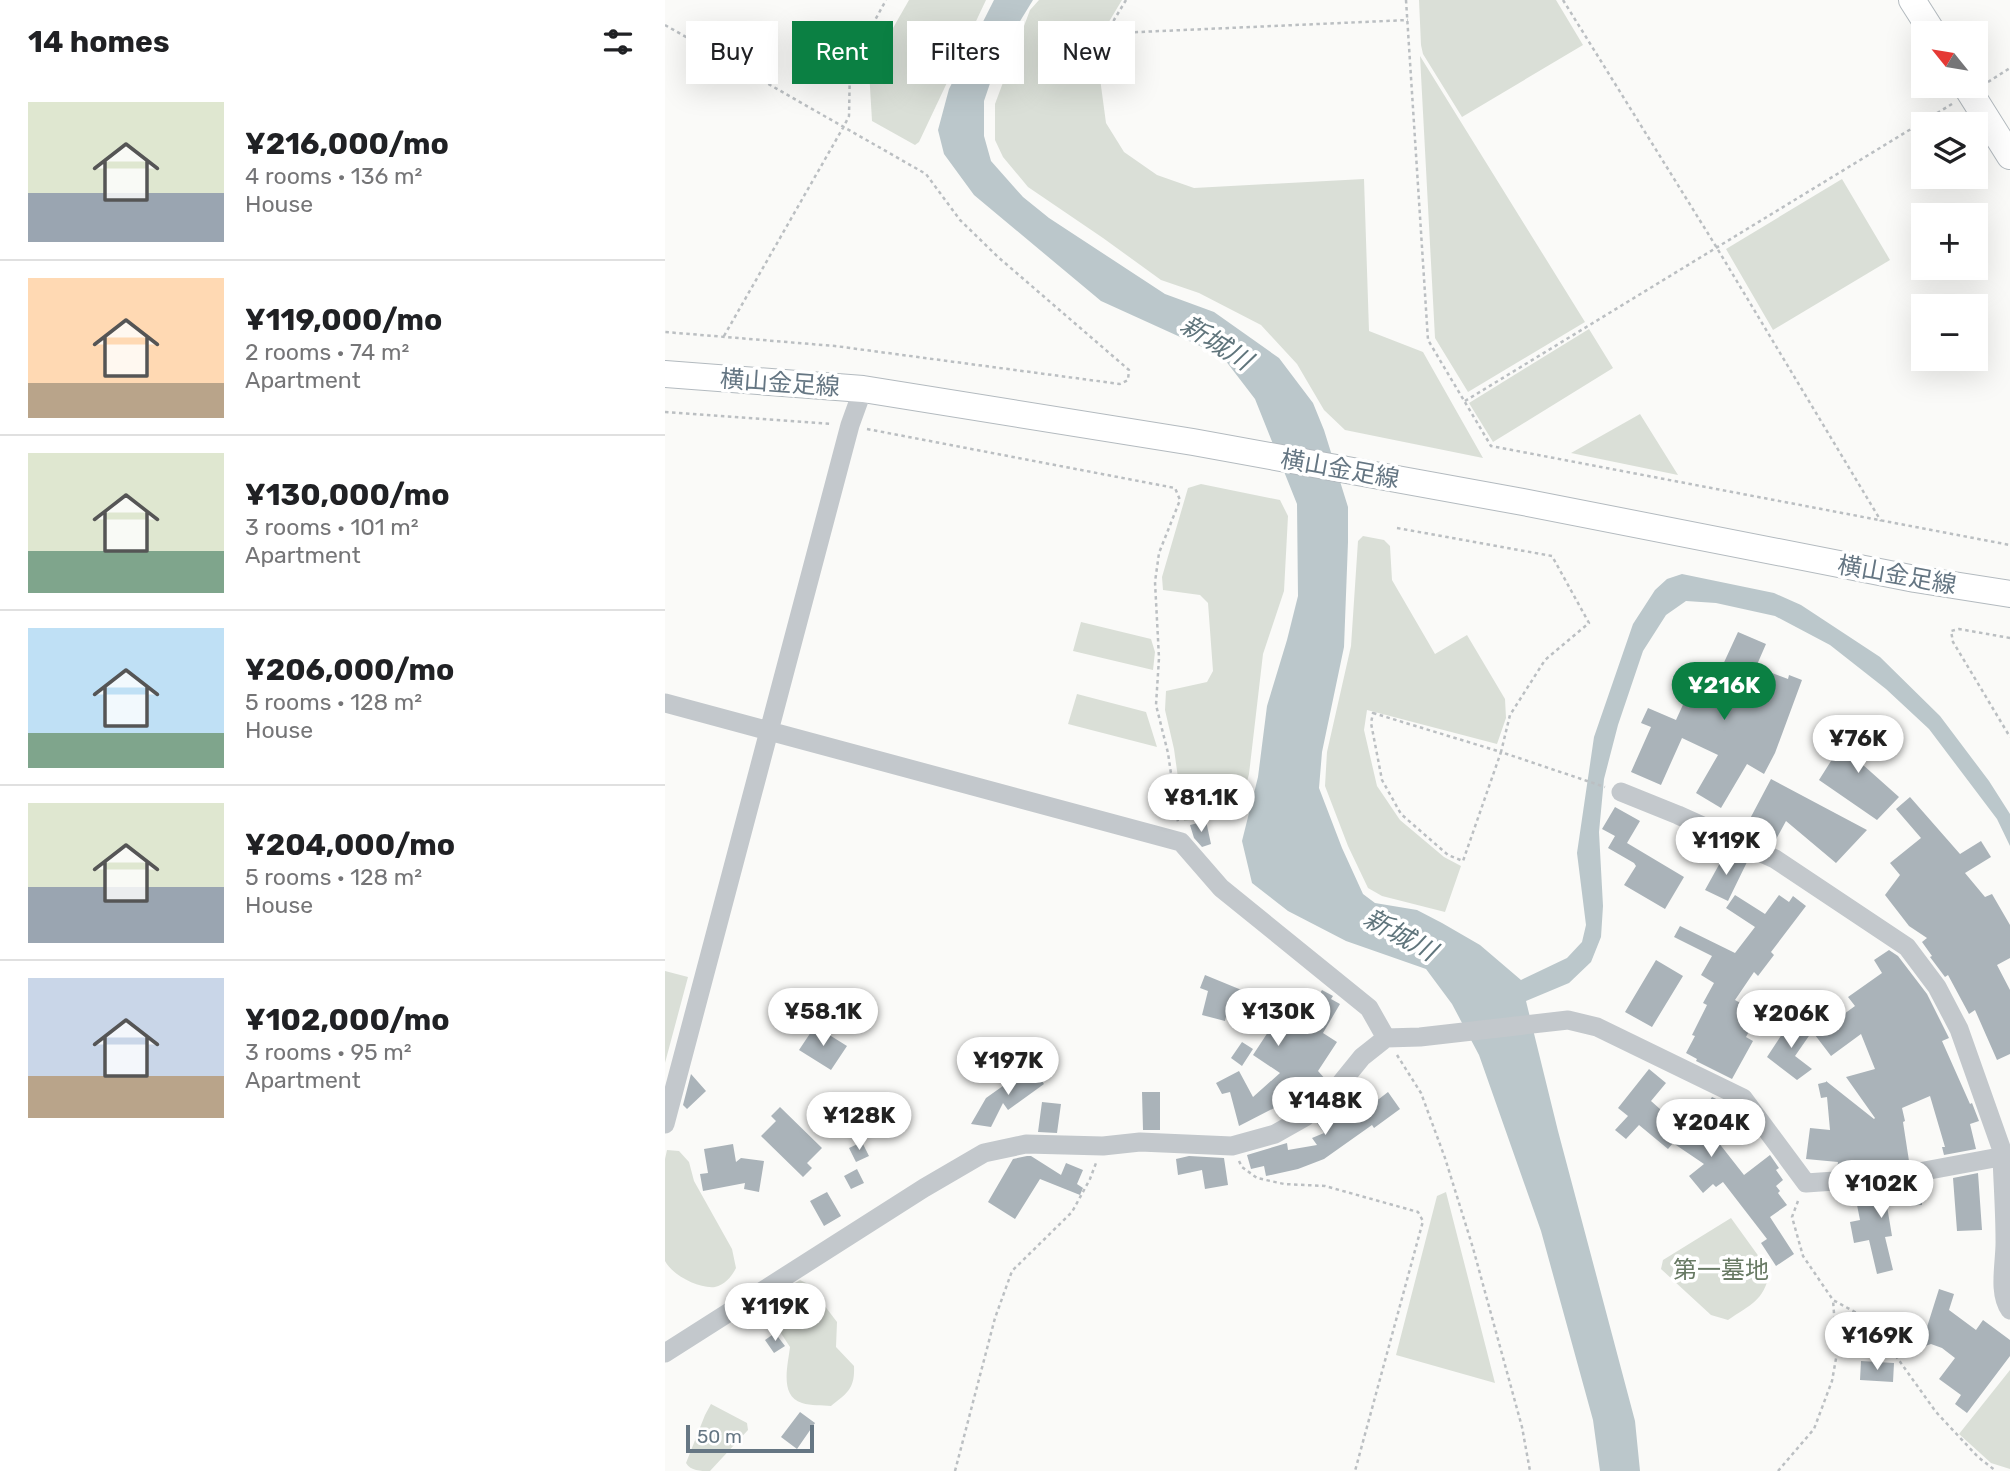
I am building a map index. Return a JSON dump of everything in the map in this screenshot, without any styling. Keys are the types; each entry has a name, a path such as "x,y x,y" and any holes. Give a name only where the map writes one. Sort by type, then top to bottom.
{"street":[{"path":"1912,0 1925,21"},
{"path":"1973,98 2010,156"},
{"name":"横山金足線","path":"665,374 863,389 1193,442 1915,579 2010,594"},
{"path":"665,1124 850,425 863,389"},
{"path":"665,703 1181,842 1221,888 1369,1008 1386,1038"},
{"path":"1621,792 1775,859 1907,947 1937,987 1959,1029 2005,1156 2004,1287 2010,1310"},
{"path":"665,1353 924,1188 984,1153 1026,1144 1103,1146 1140,1142 1231,1146 1275,1134 1332,1094 1362,1057 1386,1038 1420,1037 1568,1020 1597,1027 1743,1098 1806,1183 1892,1177 2005,1156"}],"path":[{"path":"724,337 849,116 850,66 886,0"},
{"path":"1126,0 1112,27 1117,33 1408,20"},
{"path":"1406,0 1428,340 1491,446 2010,545"},
{"path":"1563,0 1717,248 1881,521"},
{"path":"665,25 926,174 960,220 998,257 1129,370 1128,380 1120,384 835,346 665,332"},
{"path":"1465,401 1717,248 1955,98"},
{"path":"665,412 850,425 1175,488 1180,500 1159,553 1154,582 1159,658 1156,705 1168,753 1181,842"},
{"path":"1397,528 1552,556 1589,623 1545,660 1510,715 1500,752 1463,862 1448,855 1401,814 1382,780 1371,723 1373,713 1500,752 1621,792"},
{"path":"2010,638 1959,629 1951,631 1953,642 2010,737"},
{"path":"1386,1038 1421,1093 1445,1158 1522,1427 1531,1471"},
{"path":"955,1471 995,1318 1012,1270 1072,1212 1090,1179 1103,1146"},
{"path":"1231,1146 1242,1167 1257,1178 1284,1184 1325,1186 1417,1212 1423,1221 1355,1471"},
{"path":"1806,1183 1792,1217 1803,1256 1833,1300 1855,1312 1878,1331 1936,1412 1977,1457 1996,1471"},
{"path":"1778,1471 1814,1429 1832,1381 1837,1353 1833,1300"}],"green space":[{"path":"909,0 986,0 976,21 907,21 907,84 946,84 919,142 915,145 872,121 870,84 893,84 893,28"},
{"path":"1039,0 1122,0 1109,21 1038,21 1038,84 1101,84 1106,123 1124,152 1157,175 1194,188 1364,179 1369,331 1423,352 1483,458 1345,430 1324,410 1297,364 1261,325 1199,293 1161,280 1028,187 1003,157 995,140 995,104 1002,84 1024,84 1024,26 1030,10"},
{"path":"1419,0 1556,0 1583,45 1462,117 1423,54"},
{"path":"1420,56 1585,322 1468,392 1435,338"},
{"path":"1842,179 1890,260 1773,330 1726,249"},
{"path":"1589,329 1613,368 1493,442 1469,403"},
{"path":"1640,414 1678,475 1571,453"},
{"path":"1201,484 1280,500 1288,516 1284,591 1263,654 1249,774 1240,808 1238,812 1184,821 1174,749 1165,710 1166,691 1207,682 1213,671 1208,603 1200,595 1163,590 1162,577 1188,488"},
{"path":"1363,536 1384,540 1390,546 1392,580 1435,654 1467,635 1505,699 1506,718 1497,744 1367,710 1364,730 1377,786 1400,820 1444,857 1461,866 1445,912 1382,896 1368,888 1348,846 1325,786 1327,752 1351,646 1358,541"},
{"path":"1081,622 1151,639 1155,652 1153,670 1073,651"},
{"path":"1077,694 1146,712 1157,747 1068,724"},
{"path":"665,971 688,977 665,1063"},
{"path":"667,1150 679,1151 689,1162 694,1181 732,1249 736,1268 728,1280 719,1286 701,1286 687,1280 665,1261"},
{"path":"1446,1192 1495,1383 1396,1355 1437,1196"},
{"name":"第一墓地","path":"1731,1218 1770,1272 1760,1296 1728,1320 1711,1315 1661,1269 1663,1260"},
{"path":"800,1280 808,1284 837,1322 836,1347 854,1366 849,1390 831,1406 802,1403 790,1394 787,1371 790,1347 761,1303"},
{"path":"2010,1370 2010,1469 1991,1463 1959,1434"},
{"path":"711,1404 747,1423 748,1430 710,1471 696,1470 686,1463"}],"water":[{"path":"994,0 1033,0 1020,21 983,21"},
{"name":"新城川","path":"952,84 990,84 984,101 984,136 991,161 1023,197 1049,218 1165,294 1214,312 1279,358 1313,403 1348,507 1344,647 1322,752 1319,788 1363,894 1375,903 1417,910 1442,923 1480,945 1521,980 1567,958 1582,942 1586,925 1577,853 1594,737 1633,624 1655,590 1667,579 1682,574 1774,593 1801,605 1880,657 1940,716 2010,814 2010,846 1997,819 1929,729 1886,689 1830,645 1775,616 1716,603 1686,601 1666,615 1643,651 1618,725 1604,779 1599,832 1603,906 1601,937 1591,962 1569,983 1526,1001 1635,1421 1640,1471 1600,1471 1593,1420 1541,1231 1479,1055 1452,1004 1426,969 1346,941 1288,911 1252,883 1242,841 1258,777 1267,706 1298,596 1297,504 1255,399 1222,356 1101,301 974,195 944,154 938,130"}],"building":[{"path":"1738,632 1766,644 1756,667 1788,679 1789,675 1802,680 1775,753 1764,774 1747,764 1721,808 1696,793 1718,755 1682,738 1661,785 1631,772 1651,727 1641,723 1648,708 1676,720 1697,674 1715,682"},
{"path":"1855,723 1879,738 1862,764 1899,797 1877,820 1819,780"},
{"path":"1771,779 1867,830 1836,863 1786,821 1773,845 1762,840 1744,830"},
{"path":"1910,797 1960,854 1981,841 1991,857 1965,873 1985,897 1992,894 2010,925 2010,958 1997,965 2010,990 2010,1054 1997,1060 1975,1010 1969,1014 1948,975 1945,977 1930,957 1932,956 1922,942 1927,938 1909,926 1885,895 1900,875 1890,863 1921,838 1896,809"},
{"path":"1615,807 1640,821 1627,843 1684,877 1665,909 1624,885 1636,866 1608,848 1615,836 1602,829"},
{"path":"1206,821 1211,844 1202,847 1194,838 1190,825"},
{"path":"1726,852 1747,862 1728,901 1705,890"},
{"path":"1735,895 1765,914 1779,895 1789,902 1793,896 1806,906 1771,952 1774,955 1758,976 1754,972 1735,1000 1759,1013 1746,1037 1753,1041 1732,1079 1686,1053 1707,1005 1703,1003 1714,983 1701,975 1712,956 1674,937 1680,926 1735,953 1755,927 1726,908"},
{"path":"1889,950 1898,956 1927,994 1949,1038 1942,1041 1979,1121 1970,1124 1976,1149 1944,1155 1942,1147 1945,1147 1930,1096 1902,1108 1909,1161 1837,1169 1838,1162 1806,1159 1810,1128 1830,1130 1827,1097 1821,1098 1818,1084 1826,1081 1874,1119 1846,1077 1875,1069 1861,1034 1831,1056 1815,1035 1855,1006 1848,997 1882,973 1874,960"},
{"path":"1656,960 1683,976 1652,1027 1625,1012"},
{"path":"1205,975 1290,1010 1301,990 1316,999 1322,990 1333,996 1331,999 1340,1004 1323,1033 1337,1042 1318,1071 1327,1081 1289,1112 1282,1104 1239,1126 1230,1092 1222,1094 1216,1083 1239,1071 1253,1097 1280,1073 1253,1055 1276,1020 1230,1000 1225,1021 1202,1015 1208,991 1200,988"},
{"path":"1792,1019 1811,1033 1795,1056 1812,1069 1797,1080 1767,1057"},
{"path":"815,1026 847,1046 831,1070 799,1050"},
{"path":"1242,1042 1253,1049 1242,1066 1231,1058"},
{"path":"1031,1066 1044,1084 1008,1110 1003,1103 991,1127 971,1124 986,1098"},
{"path":"1649,1069 1666,1083 1651,1101 1686,1132 1689,1128 1692,1129 1712,1097 1729,1105 1711,1133 1744,1175 1770,1155 1783,1180 1776,1186 1780,1191 1778,1193 1787,1205 1770,1217 1794,1254 1776,1266 1761,1243 1767,1239 1723,1182 1716,1187 1713,1184 1703,1193 1689,1176 1704,1164 1673,1143 1668,1149 1639,1125 1626,1139 1615,1130 1628,1116 1618,1108"},
{"path":"691,1074 706,1091 687,1109 683,1105"},
{"path":"1142,1092 1160,1092 1160,1130 1143,1130"},
{"path":"1388,1092 1400,1109 1324,1159 1298,1169 1266,1176 1264,1166 1251,1169 1247,1155 1287,1143 1288,1150 1317,1145 1312,1138 1324,1133 1317,1123 1343,1100 1345,1099 1357,1116"},
{"path":"1042,1102 1061,1104 1057,1133 1038,1132"},
{"path":"780,1107 822,1148 807,1163 812,1168 803,1177 761,1136 776,1121 771,1116"},
{"path":"862,1142 869,1156 856,1162 849,1148"},
{"path":"733,1144 736,1162 741,1158 764,1161 759,1192 744,1189 745,1183 703,1191 700,1174 708,1173 704,1149"},
{"path":"1027,1156 1061,1175 1066,1163 1083,1170 1077,1184 1083,1188 1080,1195 1040,1179 1015,1219 988,1202 1013,1159"},
{"path":"1189,1156 1224,1158 1228,1185 1205,1189 1202,1170 1178,1175 1176,1159"},
{"path":"857,1169 864,1183 851,1189 844,1176"},
{"path":"1978,1173 1982,1230 1957,1231 1953,1178"},
{"path":"1922,1184 1922,1205 1887,1206 1892,1236 1885,1237 1893,1270 1877,1274 1869,1240 1854,1243 1850,1222 1860,1220 1855,1195"},
{"path":"827,1192 841,1216 824,1226 810,1201"},
{"path":"1939,1289 1954,1294 1949,1310 1976,1330 1983,1320 2010,1340 2010,1356 1967,1413 1955,1404 1961,1395 1939,1379 1955,1358 1931,1344 1902,1354 1897,1337 1927,1327"},
{"path":"775,1333 785,1346 774,1353 765,1340"},
{"path":"1861,1361 1894,1363 1893,1382 1860,1380"},
{"path":"800,1412 815,1423 797,1449 781,1437"}]}
